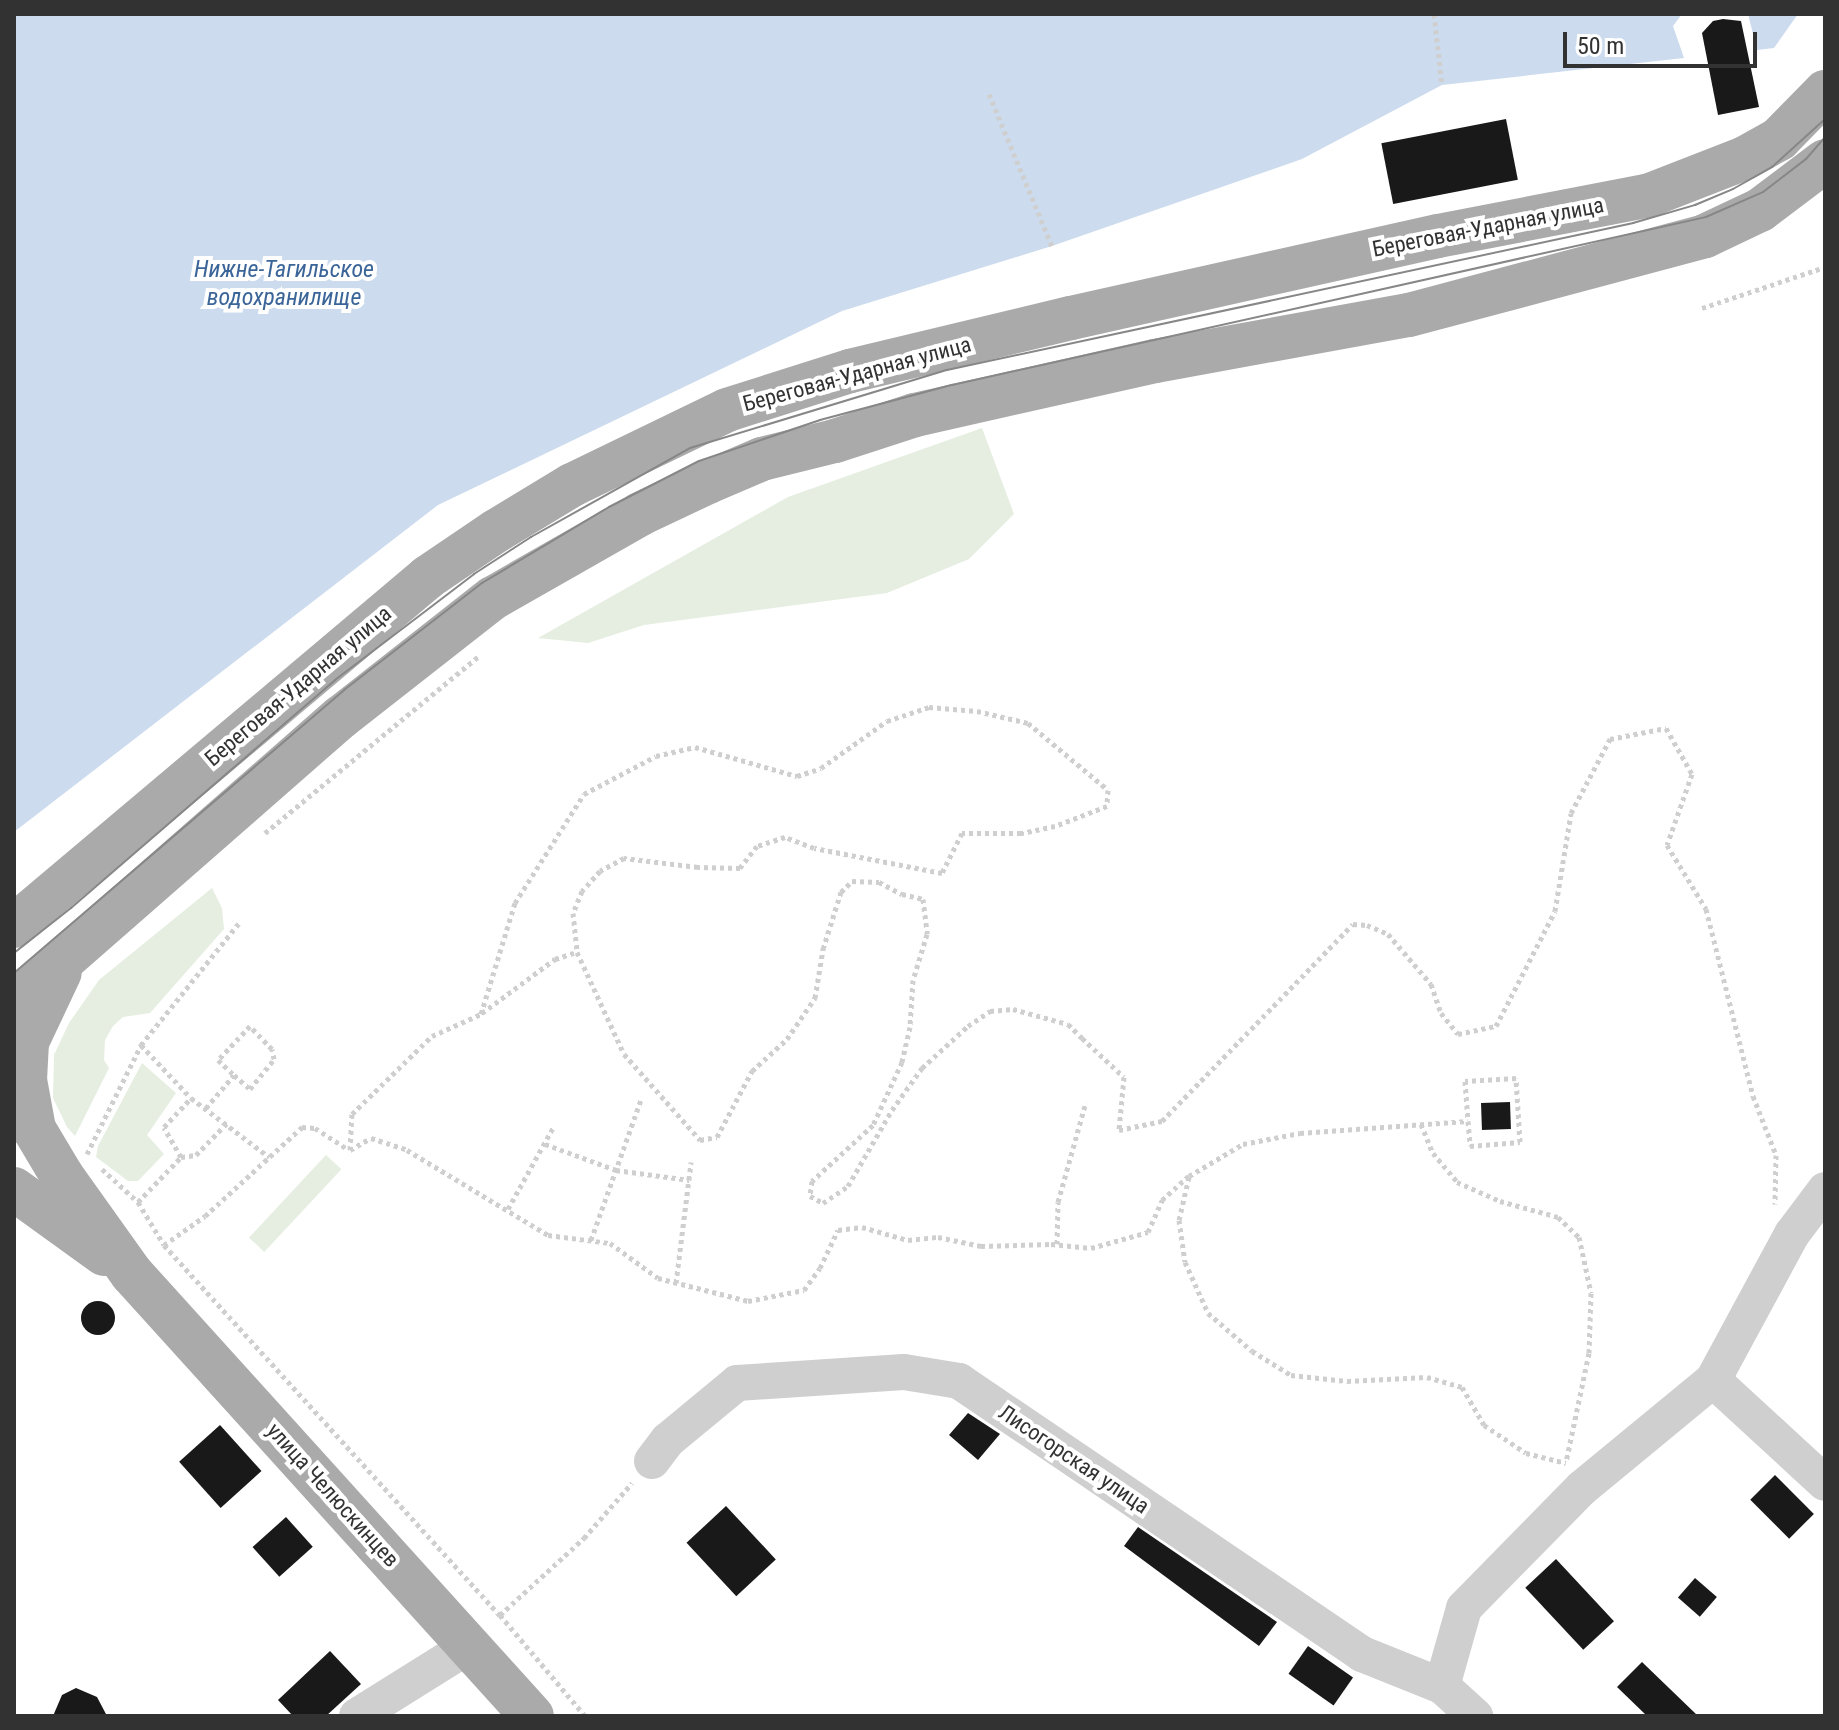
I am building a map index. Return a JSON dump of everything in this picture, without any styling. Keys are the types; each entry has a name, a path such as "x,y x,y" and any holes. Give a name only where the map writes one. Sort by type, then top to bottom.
{"main road":[{"name":"Береговая-Ударная улица","path":"14,926 428,577 572,485 715,416 850,371 1071,318 1438,236 1650,195 1745,158 1779,139 1825,92"},
{"path":"14,1003 341,717 493,598 640,514 708,482 762,459 835,441 915,415 1155,361 1409,315 1705,236 1760,210 1825,161"},
{"path":"24,1118 27,1042 66,959"},
{"name":"улица Челюскинцев","path":"24,1118 76,1159 132,1274"},
{"name":"улица Челюскинцев","path":"14,1189 132,1274 532,1716"}],"street":[{"path":"1442,1686 1464,1608 1574,1475 1713,1380 1792,1234 1825,1190"},
{"name":"Лисогорская улица","path":"652,1461 668,1440 737,1383 904,1372 959,1381 1362,1654 1442,1686 1475,1716"},
{"path":"1713,1380 1825,1483"},
{"path":"357,1716 469,1646"}],"path":[{"path":"1434,14 1442,85"},
{"path":"989,94 1052,246"},
{"path":"1702,308 1825,267"},
{"path":"261,837 480,655"},
{"path":"481,1014 515,903 584,794 656,756 695,747 797,776 821,768 887,721 929,707 977,711 1028,723 1108,790 1107,806 1055,826 1021,833 962,833 942,873 814,848 785,837 757,846 740,868 624,858 600,871 582,891 573,913 577,952 624,1054 700,1140 717,1137 752,1071 787,1039 815,998 823,949 841,892 852,881 879,882 902,894 923,899 927,934 913,980 910,1027 902,1062 873,1125 812,1181 810,1196 823,1203 848,1186 892,1110 922,1068 990,1011 1013,1009 1068,1024 1124,1077 1119,1130 1162,1121 1353,924 1367,925 1388,934 1431,984 1441,1013 1458,1034 1496,1026 1555,911 1571,813 1610,739 1666,728 1692,774 1667,845 1706,909 1753,1096 1776,1155 1774,1267"},
{"path":"239,923 141,1045 76,1159 138,1202 164,1245 500,1615 585,1716"},
{"path":"350,1150 352,1114 432,1036 481,1014 555,959 577,952"},
{"path":"250,1026 272,1049 274,1059 250,1089 234,1075 218,1060 250,1026"},
{"path":"141,1045 191,1098 269,1157"},
{"path":"206,1108 234,1075"},
{"path":"1516,1078 1520,1142 1470,1146 1468,1121 1465,1081 1516,1078"},
{"path":"591,1240 642,1097"},
{"path":"181,1157 164,1127 191,1098"},
{"path":"1057,1244 1058,1202 1086,1102"},
{"path":"350,1150 371,1138 407,1150 548,1235 610,1243 658,1278 748,1301 804,1290 820,1268 838,1230 862,1227 908,1240 938,1237 981,1246 1057,1244 1091,1248 1148,1232 1162,1200 1189,1176 1243,1144 1300,1133 1468,1121"},
{"path":"138,1202 181,1157 196,1155 227,1123"},
{"path":"1189,1176 1179,1220 1185,1262 1208,1313 1252,1351 1291,1375 1347,1381 1427,1377 1462,1387 1484,1425 1526,1453 1574,1475 1589,1353 1591,1293 1579,1237 1558,1217 1500,1201 1457,1182 1433,1153 1421,1124"},
{"path":"508,1209 554,1126"},
{"path":"164,1245 205,1216 302,1127 315,1128 350,1150"},
{"path":"545,1144 616,1170 689,1180"},
{"path":"676,1283 691,1162"},
{"path":"500,1615 584,1538 652,1461"}],"shaded area":[{"path":"982,428 1014,514 969,559 887,593 644,625 588,643 538,638 788,497"},
{"path":"212,888 222,908 224,929 150,1013 123,1017 113,1026 105,1040 104,1060 109,1068 75,1136 67,1127 53,1098 54,1055 69,1023 99,980"},
{"path":"142,1063 176,1093 147,1135 164,1154 138,1181 128,1181 96,1157 98,1146"},
{"path":"326,1155 341,1169 264,1252 249,1238"}],"water":[{"name":"Нижне-Тагильское водохранилище","path":"14,14 1682,14 1673,26 1684,58 1442,85 1302,159 1052,246 842,311 438,505 14,832"},
{"path":"1748,14 1798,14 1774,48 1757,50"}],"building":[{"path":"1713,21 1741,21 1759,107 1718,115 1702,33"},
{"path":"1506,119 1518,180 1393,204 1381,143"},
{"path":"1510,1102 1511,1129 1482,1130 1481,1103"},
{"path":"98,1301 110,1306 115,1318 110,1330 98,1335 86,1330 81,1318 86,1306"},
{"path":"968,1413 1000,1434 978,1460 949,1435"},
{"path":"220,1425 261,1471 221,1508 179,1462"},
{"path":"1775,1475 1814,1514 1789,1539 1750,1500"},
{"path":"726,1506 776,1559 736,1596 687,1543"},
{"path":"286,1517 313,1547 279,1577 253,1547"},
{"path":"1138,1527 1277,1622 1259,1646 1124,1546"},
{"path":"1556,1559 1614,1621 1583,1650 1525,1588"},
{"path":"1695,1578 1717,1597 1700,1617 1678,1598"},
{"path":"1308,1646 1353,1678 1334,1705 1288,1674"},
{"path":"330,1651 361,1684 326,1716 293,1716 278,1700"},
{"path":"1642,1662 1698,1716 1647,1716 1617,1687"},
{"path":"76,1688 97,1697 107,1716 53,1716 62,1695"}],"tram line":[{"path":"14,953 71,908 335,680 474,574 531,537 690,448 947,370 1633,223 1695,205 1733,189 1772,167 1825,119"},
{"path":"14,973 344,690 482,583 609,507 699,461 820,420 952,385 1706,217 1763,192 1806,159 1825,137"}]}
